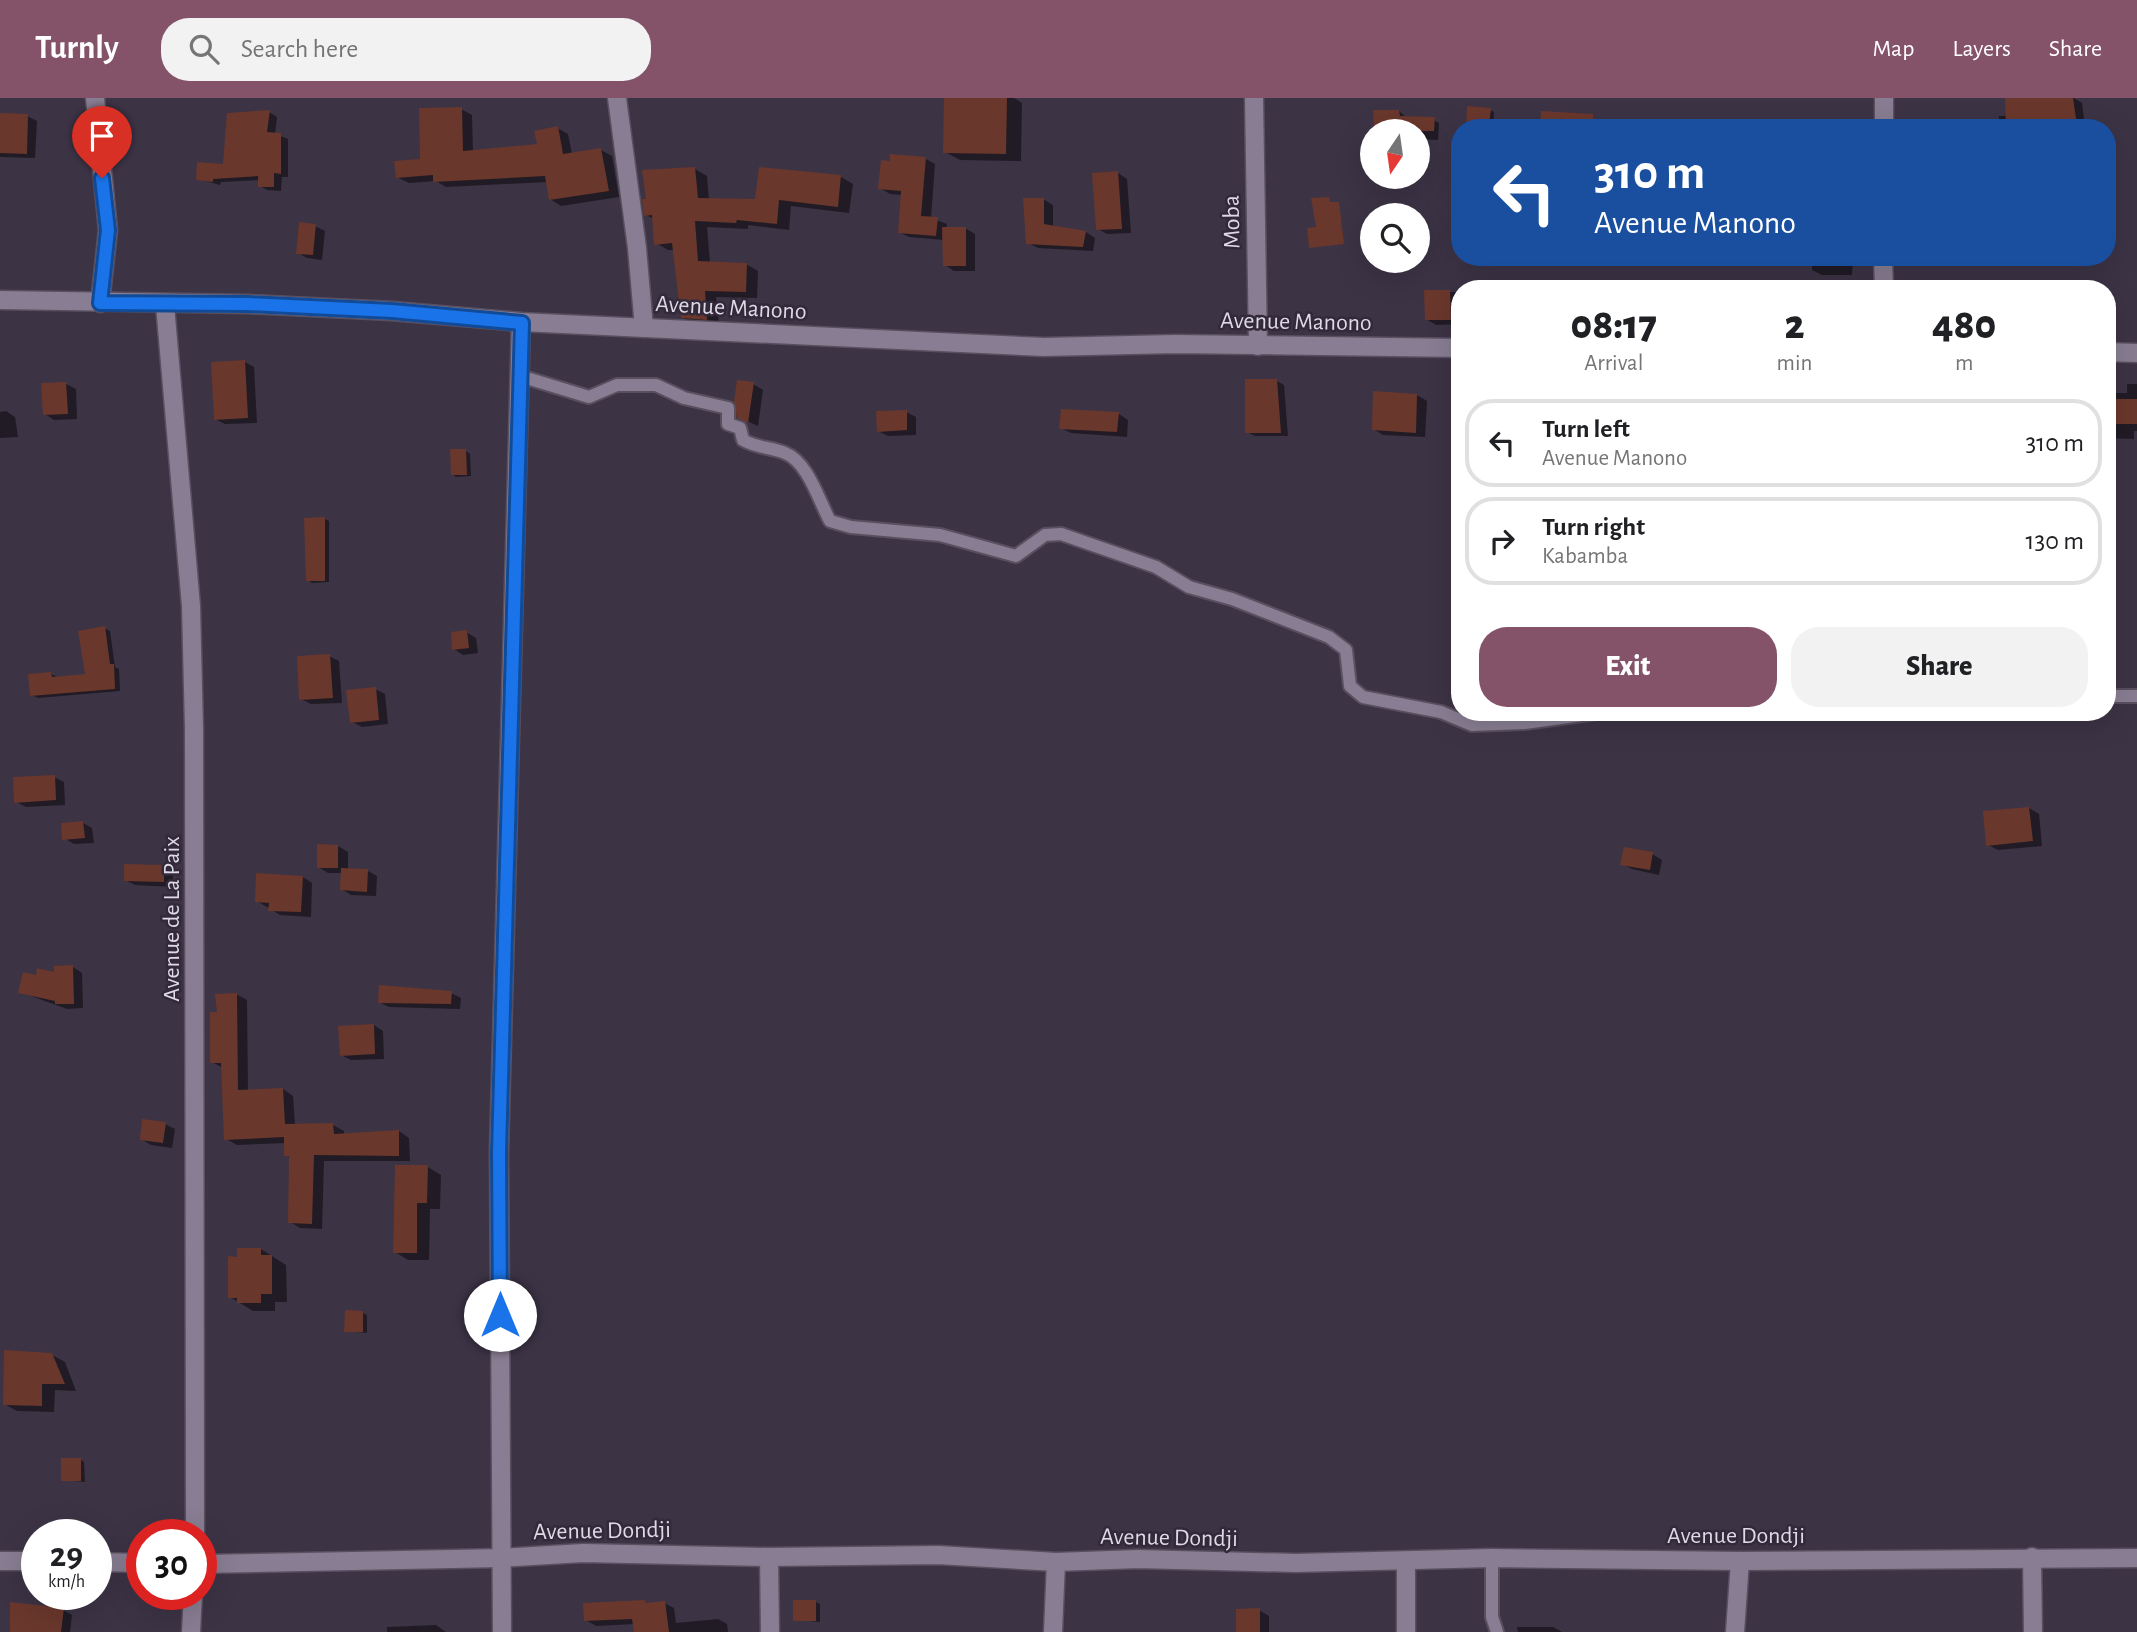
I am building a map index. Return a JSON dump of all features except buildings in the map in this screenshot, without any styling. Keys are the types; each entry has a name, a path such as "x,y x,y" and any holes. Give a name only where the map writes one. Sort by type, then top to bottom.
{"street":[{"path":"96,98 108,230 100,303"},
{"path":"617,98 637,248 644,328"},
{"name":"Moba","path":"1254,98 1258,346"},
{"path":"1884,98 1884,119"},
{"name":"Avenue Manono","path":"0,300 248,304 392,311 522,323 1044,347 1175,344 1451,348"},
{"name":"Avenue de La Paix","path":"164,304 191,606 194,729 195,1519"},
{"path":"502,1632 499,1152 522,323"},
{"path":"2116,352 2137,353"},
{"name":"Avenue Dondji","path":"217,1564 501,1558 623,1552 769,1557 938,1555 1056,1562 1138,1559 1296,1563 1492,1558 1740,1561 2137,1558"},
{"path":"769,1557 770,1632"},
{"path":"2032,1557 2032,1632"},
{"path":"1406,1560 1406,1632"},
{"path":"0,1561 21,1562"},
{"path":"1735,1632 1740,1561"},
{"path":"1053,1632 1056,1562"},
{"path":"191,1632 192,1610"}],"lane":[{"path":"520,376 589,397 617,385 656,385 684,398 728,408 727,424 740,428 743,440 752,446 789,454 808,476 830,521 851,527 940,535 1016,556 1045,535 1061,534 1145,563 1189,587 1232,599 1329,637 1346,650 1350,686 1363,697 1451,716"},
{"path":"2116,696 2137,696"},
{"path":"1462,721 1472,725 1539,721"},
{"path":"1492,1558 1492,1616 1497,1632"}],"route":[{"path":"102,178 108,230 100,303 248,304 392,311 522,323 499,1152 500,1315"}]}
